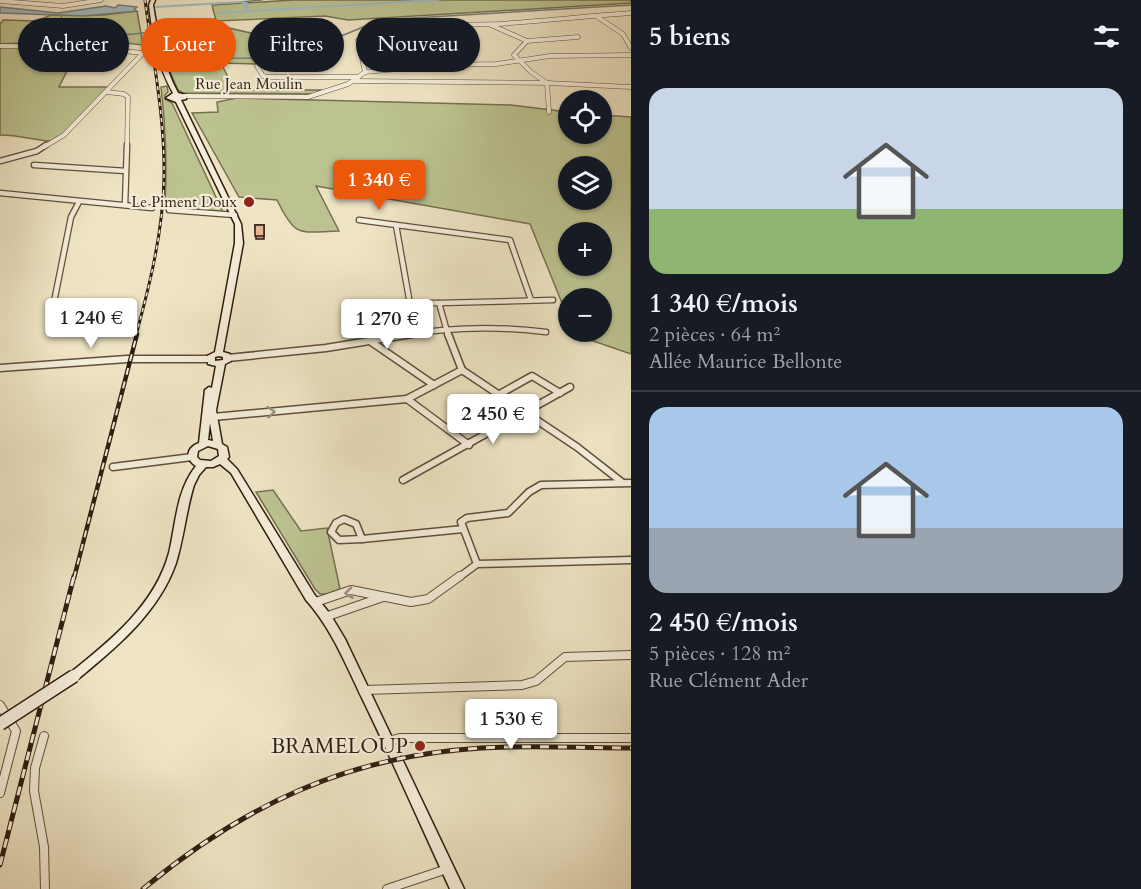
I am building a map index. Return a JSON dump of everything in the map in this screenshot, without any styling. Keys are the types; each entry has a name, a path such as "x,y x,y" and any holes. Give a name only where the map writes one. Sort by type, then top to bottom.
{"main road":[{"path":"153,0 151,5 161,66 179,97 236,215 238,245 213,398 213,417 218,445"},
{"path":"203,444 206,404 218,361"},
{"path":"203,444 218,445 224,450 222,460 202,465 192,457 195,448 203,444"},
{"path":"222,460 234,471 310,597 316,602 365,690 457,889"},
{"path":"0,724 74,676 118,640 141,616 158,592 170,563 191,479 202,465"}],"street":[{"path":"90,0 98,1"},
{"path":"0,1 57,8 81,6 98,1"},
{"path":"480,24 631,13"},
{"path":"595,15 623,34 631,48"},
{"path":"489,24 527,41 578,37"},
{"path":"527,41 514,56 547,83 549,112"},
{"path":"0,46 78,46 142,53 64,135 22,156 0,161"},
{"path":"480,64 550,56 631,55"},
{"path":"261,72 263,76 268,77 359,77"},
{"name":"Rue Jean Moulin","path":"179,97 308,97 353,81 365,72"},
{"path":"353,81 547,83 631,87"},
{"path":"107,92 124,94 128,98 125,206"},
{"path":"34,165 126,171"},
{"path":"0,193 152,208"},
{"path":"52,312 71,217 79,202"},
{"path":"169,210 236,215"},
{"path":"359,220 510,240 531,300"},
{"path":"396,225 413,321"},
{"path":"410,303 553,300"},
{"path":"440,303 446,328 462,370 627,483"},
{"path":"0,368 127,359 218,361 316,350 446,328 513,328 546,332"},
{"path":"369,341 434,385"},
{"path":"213,417 407,399 462,370"},
{"path":"498,394 532,376 560,393"},
{"path":"403,480 570,387"},
{"path":"407,399 469,445"},
{"path":"113,467 192,457"},
{"path":"477,564 461,522 470,515 504,515 512,510 530,489 541,485 627,483"},
{"path":"362,539 357,524 344,519 336,523 331,532 339,540 362,539 463,529"},
{"path":"316,602 351,590 411,602 428,599 477,564 631,560"},
{"path":"325,617 384,597"},
{"path":"365,690 522,685 536,681 565,657 631,655"},
{"path":"0,705 16,731 0,793"},
{"path":"44,736 35,768 34,791 44,847 45,889"},
{"path":"389,741 400,738 631,738"},
{"path":"387,889 447,868"}],"green space":[{"path":"294,0 631,0 631,3 348,20 325,16 236,20 236,18 215,18 212,5"},
{"path":"137,11 141,45 129,43 129,18 44,18 51,15 104,15"},
{"path":"3,20 18,20 18,43 0,44 0,24"},
{"path":"236,30 248,32 248,64 236,63"},
{"path":"0,46 18,46 18,72 66,72 59,87 111,87 72,128 54,140 0,135"},
{"path":"170,72 226,72 234,89 266,90 267,87 300,86 302,90 320,90 314,94 183,93 178,90"},
{"path":"167,86 168,92 165,99 172,103 223,212 165,208 166,147 161,87"},
{"path":"237,98 511,105 558,111 558,144 612,144 612,116 631,117 631,354 596,342 612,342 612,288 558,288 558,293 530,224 316,186 339,231 307,232 294,227 283,213 277,200 239,197 192,113 218,112 217,102"},
{"path":"273,490 301,531 327,528 340,589 328,594 320,594 315,589 256,492"}],"water":[{"path":"118,5 137,7 134,10 137,11 84,16 0,13 0,7 58,13 106,6 115,8"}],"building":[{"path":"255,225 264,225 264,236 255,236"}],"waterway":[{"path":"240,2 262,0"},
{"path":"220,13 438,0"},
{"path":"156,7 240,2 245,3 249,11"},
{"path":"61,15 62,19 56,29 91,29 88,36 103,37 163,31 166,46 185,45 221,58 328,59 334,58 336,50 334,39 380,20 631,5"}],"railway":[{"path":"136,335 155,257 164,178 161,111 145,0"},
{"path":"74,578 137,334"},
{"path":"0,865 74,576"},
{"path":"143,889 181,859 259,810 300,790 342,774 432,753 481,748 631,748"}],"place":[{"name":"Le Piment Doux","path":"249,202"},
{"name":"BRAMELOUP","path":"420,746"}]}
